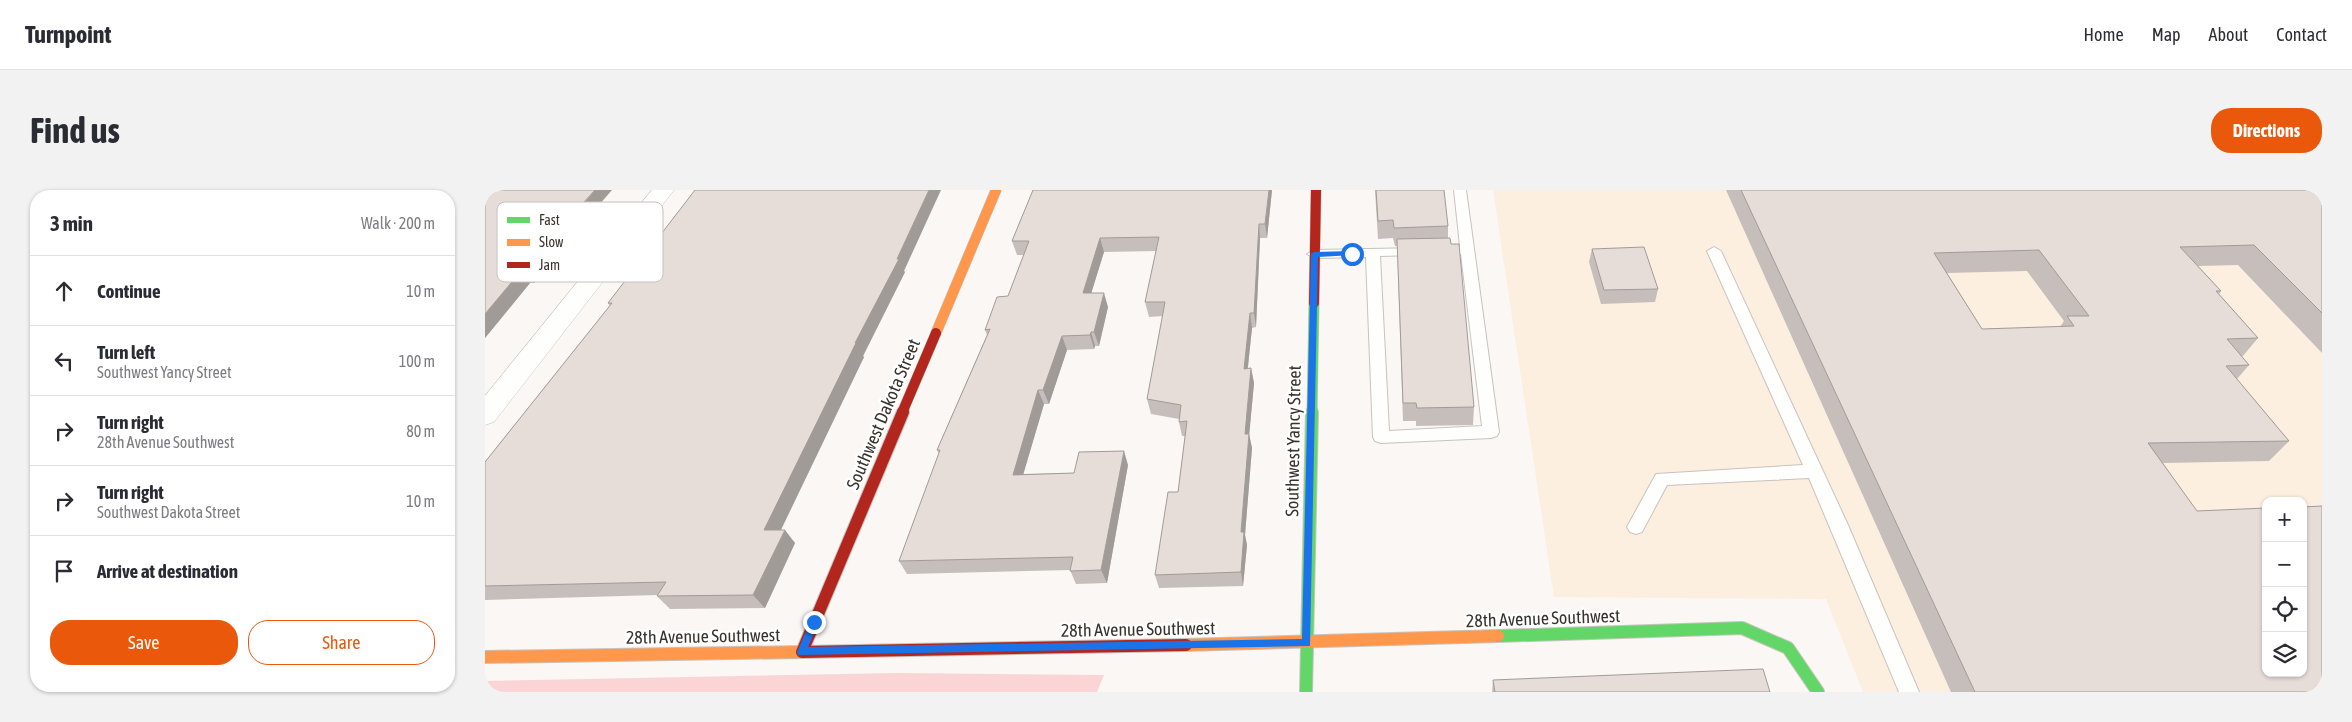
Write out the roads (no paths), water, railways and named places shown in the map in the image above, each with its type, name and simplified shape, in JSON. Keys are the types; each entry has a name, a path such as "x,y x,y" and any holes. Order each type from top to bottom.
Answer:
{"street":[{"path":"654,202 663,190"},
{"name":"Southwest Dakota Street","path":"802,652 996,190"},
{"name":"Southwest Yancy Street","path":"1305,692 1316,190"},
{"path":"485,415 590,282"},
{"name":"28th Avenue Southwest","path":"485,657 1307,643 1742,628 1788,648 1818,692"}],"lane":[{"path":"1373,252 1381,437 1491,432 1460,190"},
{"path":"1448,251 1467,250"},
{"path":"1314,254 1430,251"},
{"path":"1714,251 1814,471 1909,692"},
{"path":"1636,527 1662,479 1814,471"}]}
